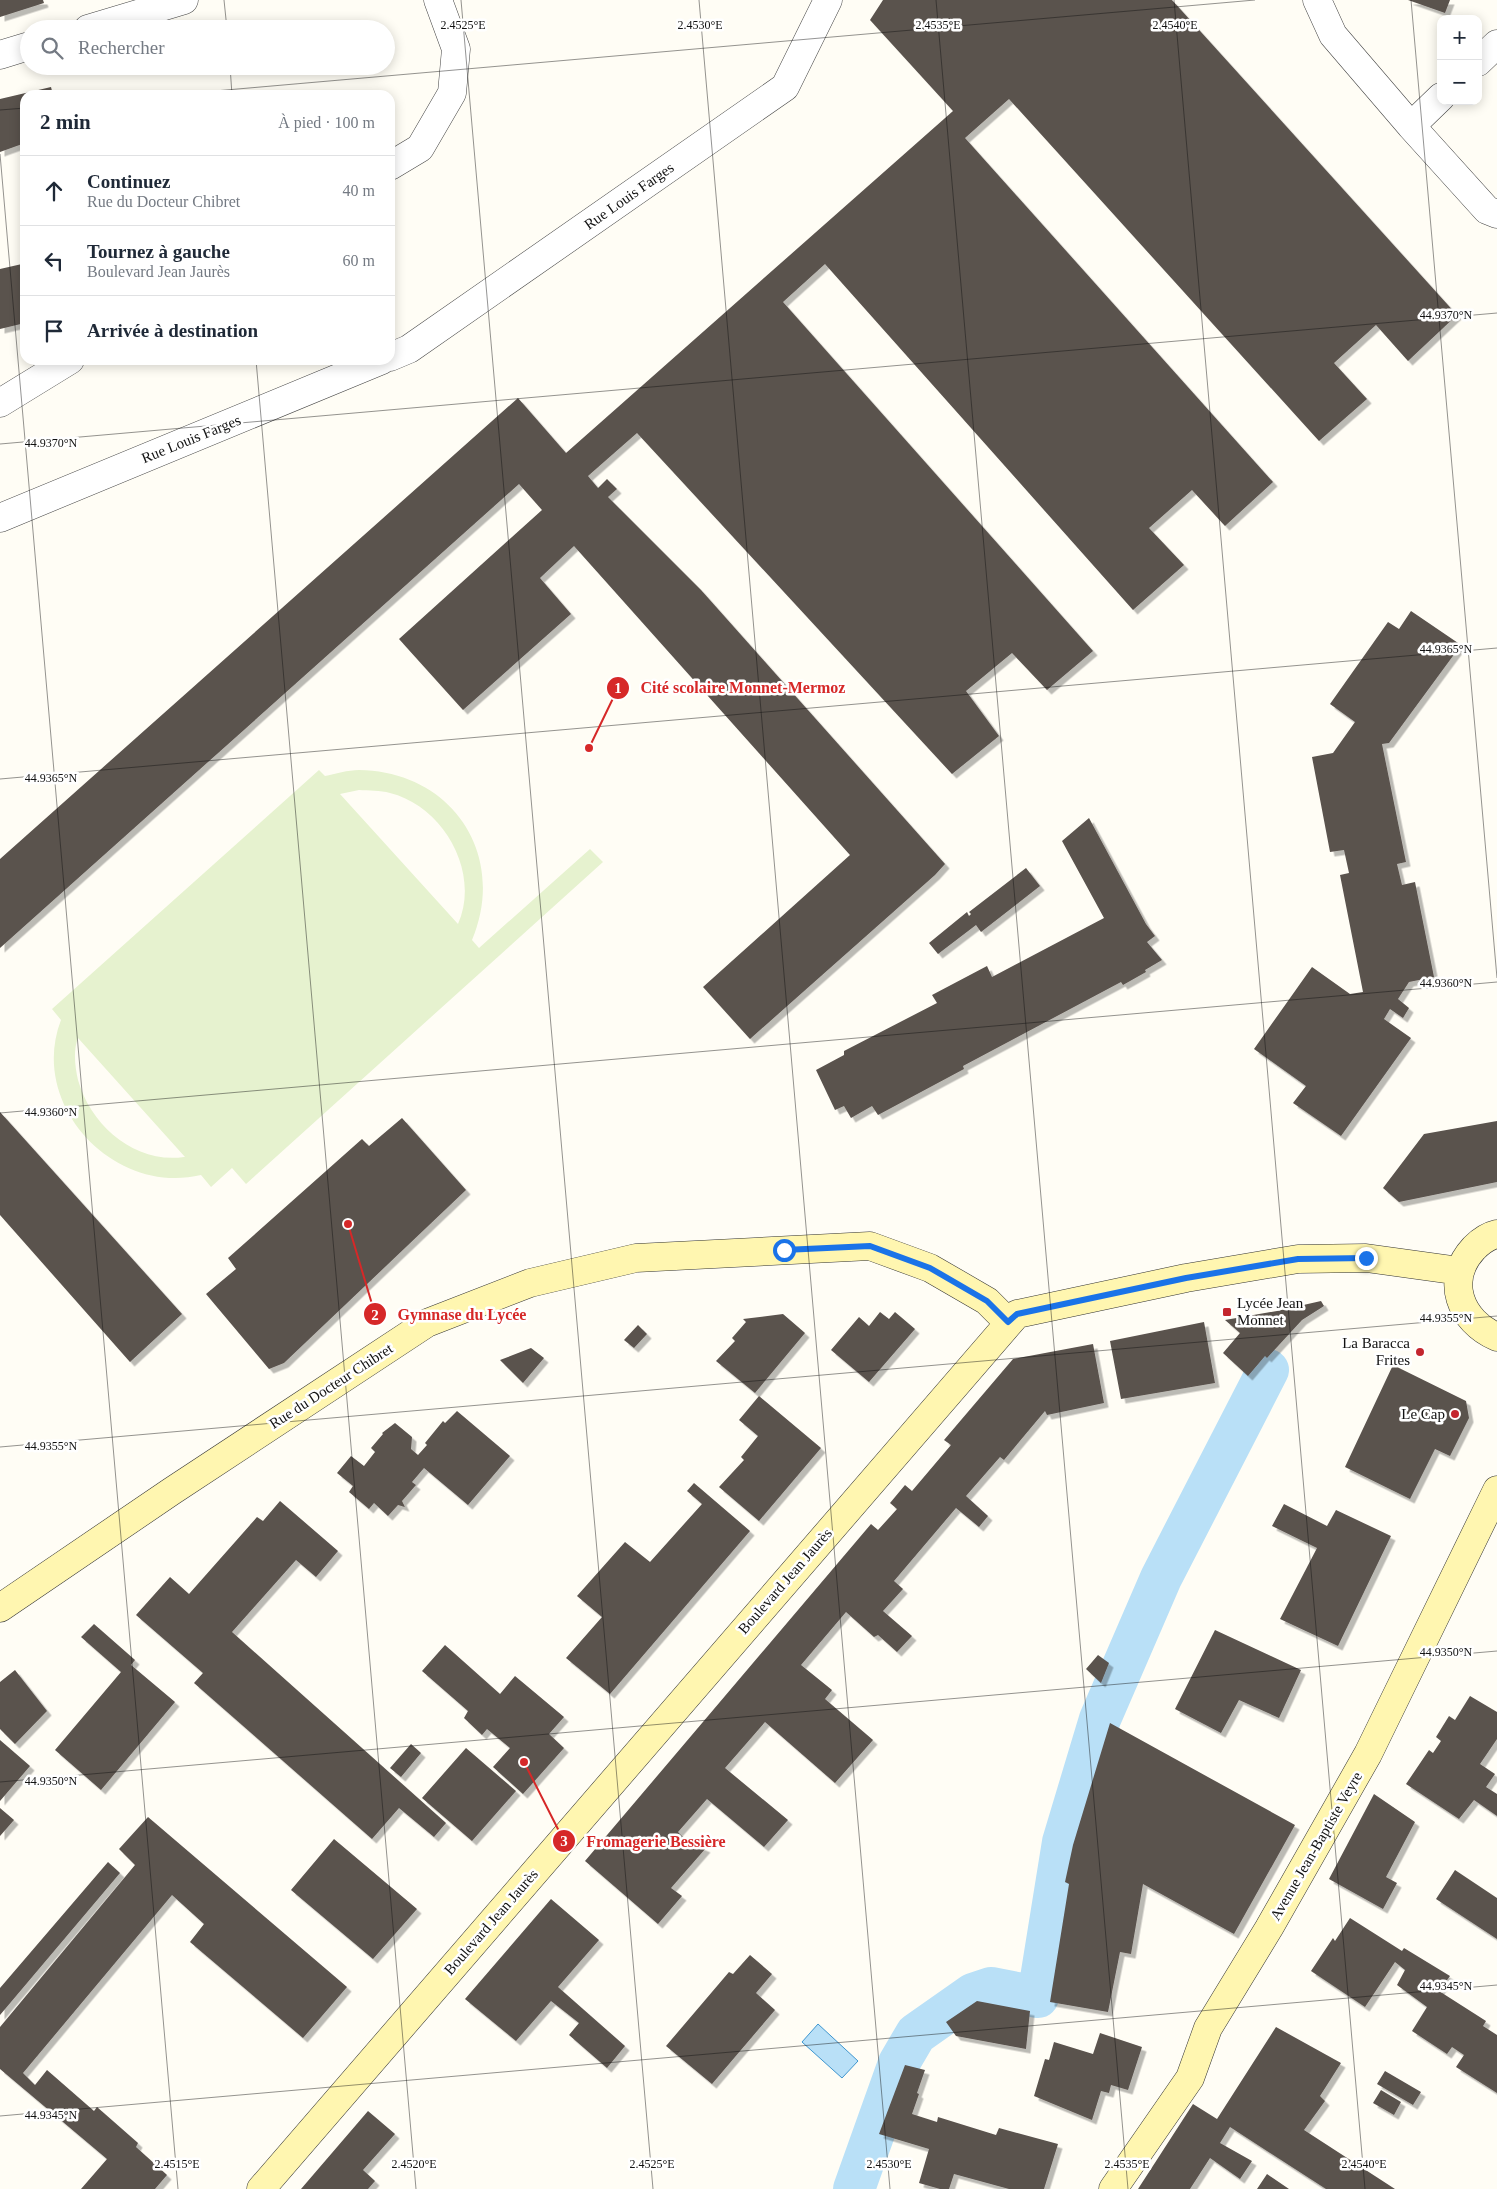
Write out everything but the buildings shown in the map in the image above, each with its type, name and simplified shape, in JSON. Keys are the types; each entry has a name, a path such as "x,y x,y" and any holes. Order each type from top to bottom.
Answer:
{"main road":[{"path":"1497,1234 1478,1244 1467,1256 1460,1271 1458,1288 1462,1305 1470,1319 1483,1331 1497,1337"},
{"name":"Rue du Docteur Chibret","path":"0,1608 172,1491 427,1323 530,1283 636,1258 870,1246 930,1268 987,1301 1008,1322"},
{"name":"Boulevard Jean Jaurès","path":"261,2189 1008,1322 1017,1314 1186,1278 1298,1259 1366,1258 1460,1271"},
{"name":"Avenue Jean-Baptiste Veyre","path":"1114,2189 1190,2078 1208,2028 1368,1754 1492,1498"}],"street":[{"path":"118,20 184,0"},
{"path":"395,163 420,148 452,93 456,48 438,0"},
{"name":"Rue Louis Farges","path":"395,355 409,349 786,87 828,0"},
{"path":"1317,0 1333,35 1411,126 1487,210 1497,214"},
{"path":"1480,60 1497,44"},
{"path":"0,55 20,49"},
{"path":"1411,126 1437,101"},
{"path":"0,402 62,365"},
{"name":"Rue Louis Farges","path":"0,518 370,365"}],"green space":[{"path":"319,770 325,776 359,770 392,774 421,785 445,802 464,823 476,849 482,877 481,908 472,940 479,948 590,849 603,862 246,1184 232,1168 211,1187 201,1175 169,1178 138,1172 110,1158 86,1137 68,1112 57,1083 54,1052 61,1020 52,1009","holes":["359,790 386,792 409,800 441,826 461,863 465,883 464,904 458,924 340,794","78,1038 185,1157 166,1158 132,1148 104,1126 84,1097 78,1080 75,1059 75,1048"]}],"water":[{"path":"818,2024 858,2061 842,2078 802,2042"}],"waterway":[{"path":"854,2189 899,2063 916,2034 973,1994 991,1988 1038,1997 1063,1842 1100,1719 1161,1578 1268,1370"}],"place":[{"name":"Cité scolaire Monnet-Mermoz","path":"589,748"},
{"name":"Gymnase du Lycée","path":"348,1224"},
{"name":"Lycée Jean Monnet","path":"1227,1312"},
{"name":"La Baracca Frites","path":"1420,1352"},
{"name":"Le Cap","path":"1455,1414"},
{"name":"Fromagerie Bessière","path":"524,1762"}],"route":[{"path":"784,1250 870,1246 930,1268 987,1301 1008,1322 1017,1314 1186,1278 1298,1259 1366,1258"}]}
